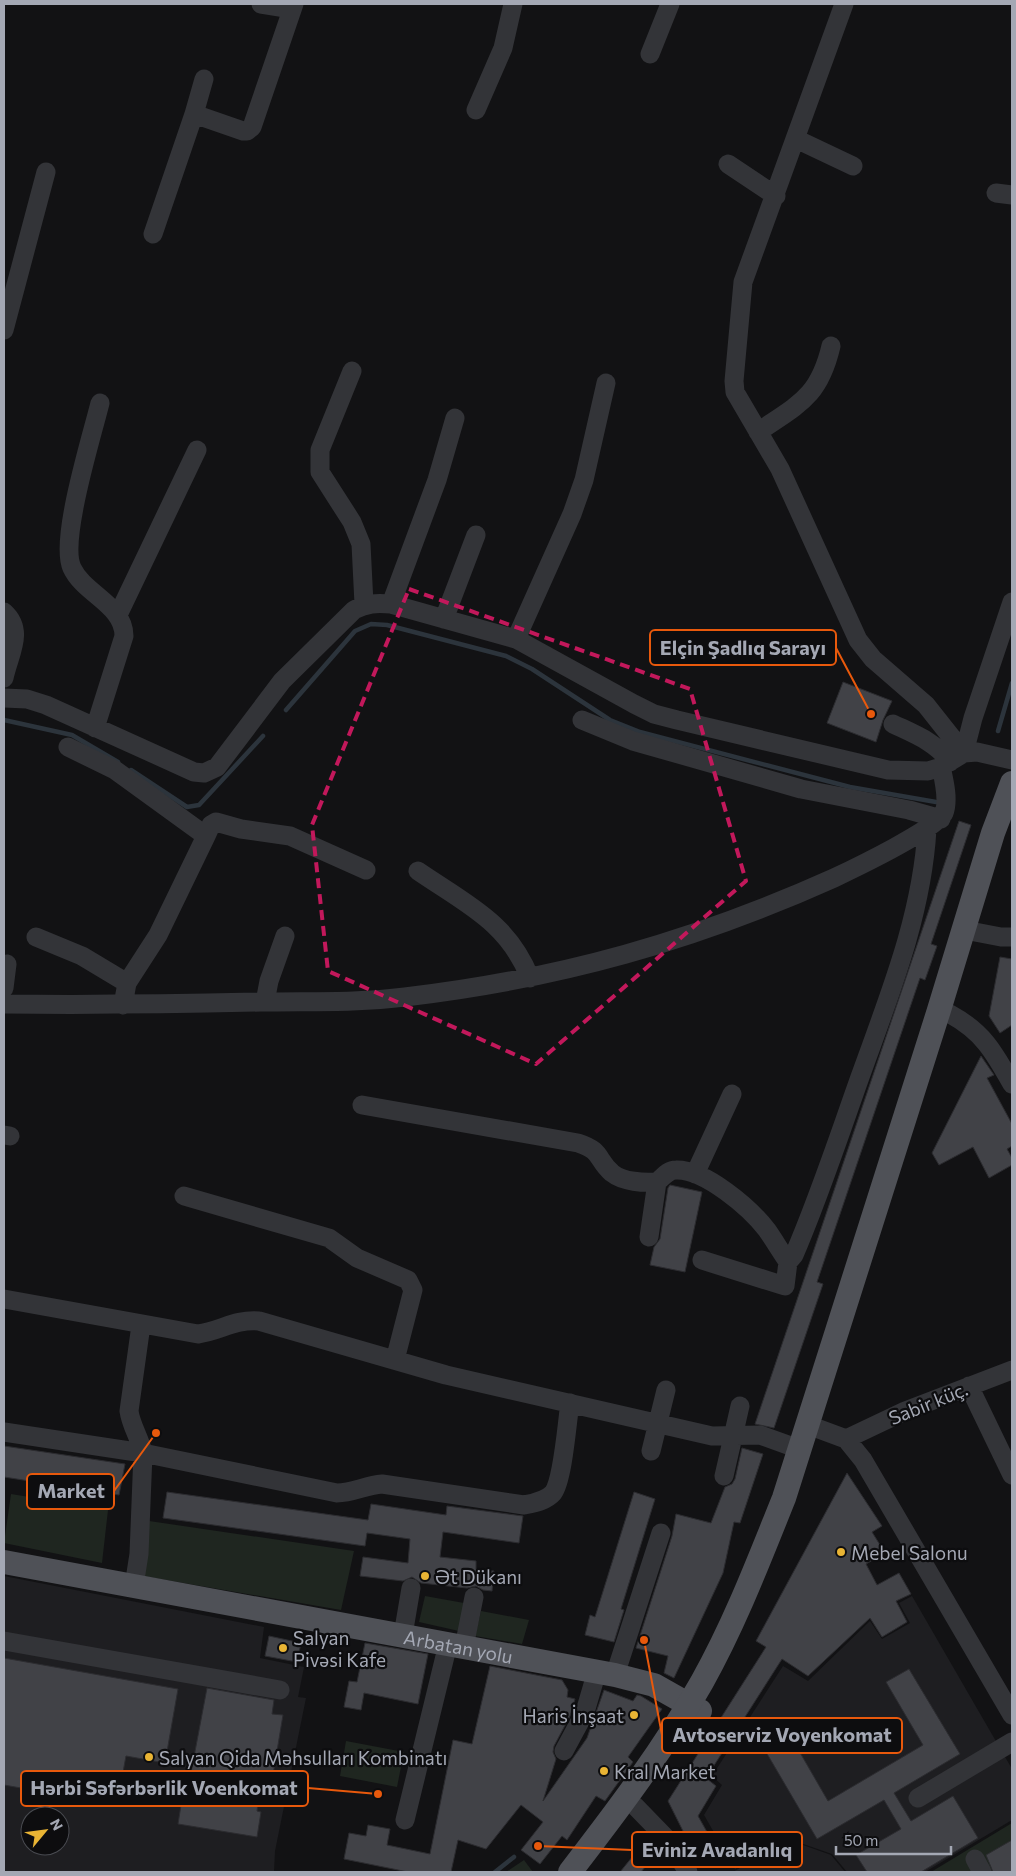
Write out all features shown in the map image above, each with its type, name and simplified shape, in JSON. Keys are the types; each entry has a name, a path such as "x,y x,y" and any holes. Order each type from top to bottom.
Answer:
{"main road":[{"path":"586,1872 668,1763 695,1708 756,1570 784,1498 993,833 1012,783"},
{"path":"570,1872 658,1753 695,1708 729,1658 768,1574 795,1502 950,1014 1004,836 1012,800"},
{"name":"Arbatan yolu","path":"4,1562 606,1673 654,1685 695,1708"}],"street":[{"path":"194,114 243,131 252,128 293,6 260,4"},
{"path":"476,110 503,48 512,4"},
{"path":"650,54 670,4"},
{"path":"844,4 776,196 743,282 734,380 735,392 780,469 858,640 873,659 926,705 952,761"},
{"path":"153,234 204,79"},
{"path":"796,139 853,166"},
{"path":"728,164 776,196"},
{"path":"4,330 46,172"},
{"path":"758,432 808,398 825,369 831,346"},
{"path":"352,371 320,450 319,461 320,472 352,522 361,544 364,604"},
{"path":"516,639 572,514 584,480 606,382"},
{"path":"96,728 124,636 124,626 118,615 77,577 67,555 68,539 81,474 100,404"},
{"path":"391,604 437,480 455,418"},
{"path":"118,615 197,450"},
{"path":"444,619 476,535"},
{"path":"4,1004 123,1005 404,997 530,978 578,968 700,932 770,907 845,873 934,824 945,811 952,761 973,718 1012,602"},
{"path":"4,698 27,699 194,772 204,774 217,766 295,667 354,610 364,604 391,604 516,639 654,714 888,770 916,772 977,752 1012,760"},
{"path":"4,612 12,620 16,635 4,678"},
{"path":"582,720 633,742 801,788 900,808 934,824"},
{"path":"893,724 932,743 952,761"},
{"path":"68,747 115,770 206,836"},
{"path":"123,1005 127,983 158,935 211,824 216,822 242,829 290,836 366,870"},
{"path":"702,1260 785,1286 788,1262 798,1246 822,1184 911,930 934,824"},
{"path":"418,871 496,925 510,939 523,960 530,978"},
{"path":"975,932 1012,937"},
{"path":"265,1002 269,981 285,936"},
{"path":"36,937 82,956 127,983"},
{"path":"4,988 7,964"},
{"path":"950,1014 970,1025 984,1038 1012,1084"},
{"path":"695,1174 732,1094"},
{"path":"362,1105 578,1143 598,1152 611,1172 620,1178 658,1182"},
{"path":"649,1237 658,1182 667,1172 675,1169 695,1174 733,1197 766,1229 788,1262"},
{"path":"184,1196 329,1238 338,1242 357,1258 408,1280 413,1290 395,1360"},
{"path":"4,1299 198,1334 234,1322 259,1321 437,1373 712,1436 760,1435 799,1449"},
{"path":"134,1586 139,1554 143,1453 141,1444 131,1424 129,1410 141,1325"},
{"name":"Sabir küç.","path":"846,1439 905,1411 1012,1370"},
{"path":"969,1386 1012,1475"},
{"path":"651,1451 666,1390"},
{"path":"4,1432 143,1453 337,1493 349,1493 369,1484 382,1484 524,1505 539,1502 553,1493 559,1480 570,1403"},
{"path":"724,1476 740,1406"},
{"path":"818,1429 846,1439 854,1447 880,1486 1012,1715"},
{"path":"564,1751 606,1673 660,1533"},
{"path":"403,1635 411,1588"},
{"path":"405,1820 456,1645 474,1597"},
{"path":"4,1641 280,1690"},
{"path":"918,1798 1012,1742"},
{"path":"635,1806 668,1840 688,1872"}],"highlighted area":[{"path":"409,589 690,689 746,881 536,1064 328,971 312,825"}],"shaded area":[{"path":"11,1494 108,1510 102,1563 4,1543"},
{"path":"149,1521 354,1551 341,1610 143,1576"},
{"name":"Salyan Qida Məhsulları Kombinatı","path":"4,1576 264,1627 260,1658 304,1667 298,1697 306,1698 275,1851 274,1872 4,1872"},
{"path":"425,1596 464,1603 459,1631 419,1622"},
{"path":"912,1596 1012,1769 1012,1820 925,1872 847,1872 832,1854 789,1839 735,1869 704,1815 722,1785 712,1776 783,1666 808,1681 870,1621 882,1639 910,1623 899,1603"},
{"path":"481,1611 529,1620 522,1644 475,1636"},
{"path":"346,1741 404,1752 397,1787 340,1776"},
{"path":"1012,1823 1012,1872 931,1872"},
{"path":"789,1840 831,1855 845,1872 733,1872"},
{"path":"524,1860 533,1872 506,1872"}],"building":[{"path":"843,682 892,701 876,742 827,723"},
{"path":"959,821 971,825 931,944 937,946 925,980 920,978 817,1282 823,1284 774,1428 755,1424"},
{"path":"1000,957 1012,959 1012,1025 1000,1033 989,1016"},
{"path":"981,1056 994,1075 987,1078 1012,1124 1012,1146 1007,1149 1012,1158 1012,1165 989,1178 973,1147 939,1165 932,1153"},
{"path":"670,1185 702,1192 685,1272 650,1265 654,1247 660,1239"},
{"path":"4,1446 125,1464 119,1495 4,1477"},
{"path":"742,1448 763,1454 740,1523 734,1522 723,1573 674,1678 664,1673 668,1656 636,1648 672,1536 676,1514 711,1523 725,1487 732,1484 735,1479"},
{"path":"847,1473 882,1526 872,1532 885,1553 866,1564 877,1585 899,1573 911,1594 896,1601 907,1622 882,1637 870,1618 808,1676 782,1659 706,1778 716,1786 698,1816 707,1832 690,1845 668,1801 766,1647 756,1641"},
{"path":"167,1492 368,1520 371,1504 446,1515 447,1506 523,1516 519,1543 443,1532 440,1557 476,1561 476,1569 494,1571 492,1591 483,1590 476,1586 467,1588 421,1583 412,1577 403,1581 360,1576 363,1557 408,1563 410,1539 367,1533 365,1546 163,1518"},
{"path":"634,1492 655,1499 621,1609 624,1610 614,1642 585,1635 590,1615 595,1617"},
{"path":"269,1636 301,1643 297,1662 265,1656"},
{"path":"365,1643 428,1654 418,1704 364,1693 361,1710 344,1707 349,1681 357,1682"},
{"path":"4,1658 178,1689 165,1763 126,1756 117,1805 4,1785"},
{"path":"490,1666 562,1680 568,1690 567,1697 575,1699 570,1716 554,1746 553,1752 556,1759 543,1801 587,1738 604,1690 633,1701 637,1695 641,1696 662,1709 628,1757 633,1762 605,1801 596,1796 567,1840 562,1836 540,1864 521,1850 543,1822 521,1805 486,1849 458,1840 451,1872 408,1872 344,1859 349,1833 366,1836 368,1825 390,1829 387,1845 430,1854 453,1740 472,1744"},
{"path":"909,1669 960,1754 894,1793 911,1821 953,1796 978,1838 921,1872 867,1872 856,1855 901,1829 884,1800 817,1839 766,1752 791,1737 828,1801 923,1745 886,1682"},
{"path":"207,1688 274,1700 272,1714 283,1715 272,1781 261,1779 257,1811 261,1812 257,1837 178,1824 182,1799 186,1799"},
{"path":"1012,1840 1012,1872 993,1872 986,1855"},
{"path":"642,1845 654,1856 641,1872 620,1872"}],"waterway":[{"path":"286,710 355,631 371,624 387,625 506,656 532,669 610,720 640,732 850,787 936,802"},
{"path":"998,731 1012,683"},
{"path":"4,720 72,735 118,762"},
{"path":"131,770 187,807 199,805 263,736"},
{"path":"495,1872 514,1857"}],"place":[{"name":"Elçin Şadlıq Sarayı","path":"871,714"},
{"name":"Market","path":"156,1433"},
{"name":"Mebel Salonu","path":"841,1552"},
{"name":"Ət Dükanı","path":"425,1576"},
{"name":"Avtoserviz Voyenkomat","path":"644,1640"},
{"name":"Salyan Pivəsi Kafe","path":"283,1648"},
{"name":"Haris İnşaat","path":"634,1715"},
{"name":"Salyan Qida Məhsulları Kombinatı","path":"149,1757"},
{"name":"Kral Market","path":"604,1771"},
{"name":"Hərbi Səfərbərlik Voenkomat","path":"378,1794"},
{"name":"Eviniz Avadanlıq","path":"538,1846"}]}
